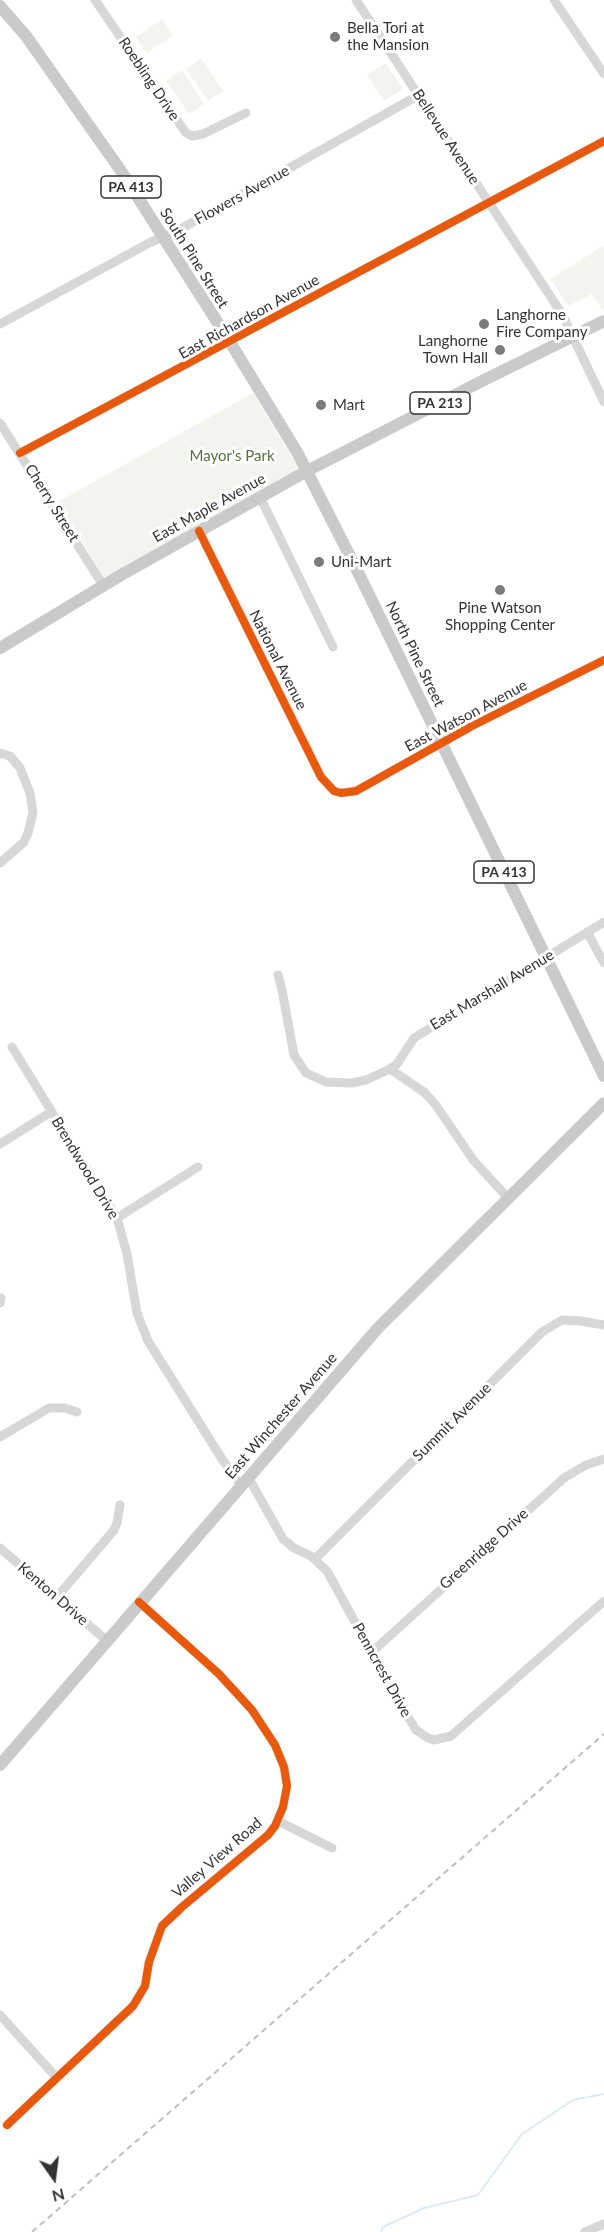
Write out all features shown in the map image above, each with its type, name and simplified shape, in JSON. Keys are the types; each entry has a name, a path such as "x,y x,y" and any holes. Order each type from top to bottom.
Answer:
{"main road":[{"name":"South Pine Street","path":"4,0 26,36 121,171 164,237 307,471"},
{"name":"South Pine Street","path":"0,6 26,36"},
{"name":"PA 213","path":"573,336 604,321"},
{"name":"East Maple Avenue","path":"0,648 103,585 307,471 573,336"},
{"name":"North Pine Street","path":"307,471 604,1076"},
{"name":"East Winchester Avenue","path":"0,1765 378,1328 604,1103"}],"street":[{"name":"Roebling Drive","path":"95,0 186,133 192,136 203,134 246,112"},
{"name":"Bellevue Avenue","path":"356,0 562,314 604,402"},
{"path":"554,0 604,74"},
{"name":"Flowers Avenue","path":"0,324 179,230 419,95"},
{"name":"East Richardson Avenue","path":"21,453 604,141"},
{"name":"Cherry Street","path":"0,423 103,585"},
{"path":"260,497 333,647"},
{"name":"National Avenue","path":"199,531 321,777 328,786 341,793"},
{"name":"East Watson Avenue","path":"341,793 357,791 441,743 604,660"},
{"path":"0,753 10,756 20,768 30,793 33,812 24,842 0,863"},
{"name":"East Marshall Avenue","path":"390,1069 414,1038 604,922"},
{"path":"587,932 604,963"},
{"path":"278,975 290,1043 294,1055 306,1073 326,1082 352,1083 372,1078 390,1069 424,1092 435,1104 474,1161 508,1198"},
{"name":"Brendwood Drive","path":"12,1047 117,1218 127,1254 137,1313 148,1341 216,1450 245,1481"},
{"path":"0,1143 51,1112"},
{"path":"117,1218 198,1167"},
{"name":"Summit Avenue","path":"315,1559 542,1332 562,1320 604,1325"},
{"path":"0,1437 49,1408 65,1408 77,1412"},
{"name":"Greenridge Drive","path":"372,1652 564,1478 586,1465 604,1459"},
{"name":"Penncrest Drive","path":"245,1481 284,1539 294,1548 315,1559 327,1571 416,1730 421,1735 434,1740 451,1736 604,1601"},
{"path":"57,1597 114,1530 120,1505"},
{"name":"Kenton Drive","path":"0,1548 106,1640"},
{"name":"Valley View Road","path":"7,2125 130,2010 141,1996 145,1986 149,1962 162,1926 268,1834 278,1821 283,1807 287,1786 284,1767 275,1745 241,1697 139,1602"},
{"path":"278,1821 332,1848"},
{"path":"0,2014 57,2078"},
{"path":"585,2232 604,2224"}],"green space":[{"path":"162,19 173,35 147,53 136,37"},
{"path":"201,58 223,91 208,101 186,69"},
{"path":"386,63 403,89 384,101 367,75"},
{"path":"182,70 204,104 189,114 166,81"},
{"path":"604,245 604,312 592,294 568,306 551,279"},
{"name":"Mayor's Park","path":"253,393 297,466 295,473 104,577 58,502"}],"waterway":[{"path":"381,2232 383,2227 424,2208 478,2195 522,2134 573,2100 604,2094"}],"railway":[{"path":"32,2232 604,1734"}],"cycle path":[{"path":"20,453 604,141"},
{"path":"199,531 321,777 334,791 341,793 356,791 472,726 604,660"},
{"path":"7,2125 133,2006 145,1986 149,1962 162,1926 268,1835 275,1826 283,1807 287,1786 284,1767 275,1745 252,1710 219,1674 139,1602"}],"place":[{"name":"Bella Tori at the Mansion","path":"335,37"},
{"name":"Langhorne Fire Company","path":"484,324"},
{"name":"Langhorne Town Hall","path":"500,350"},
{"name":"Mart","path":"321,405"},
{"name":"Uni-Mart","path":"319,562"},
{"name":"Pine Watson Shopping Center","path":"500,590"}]}
